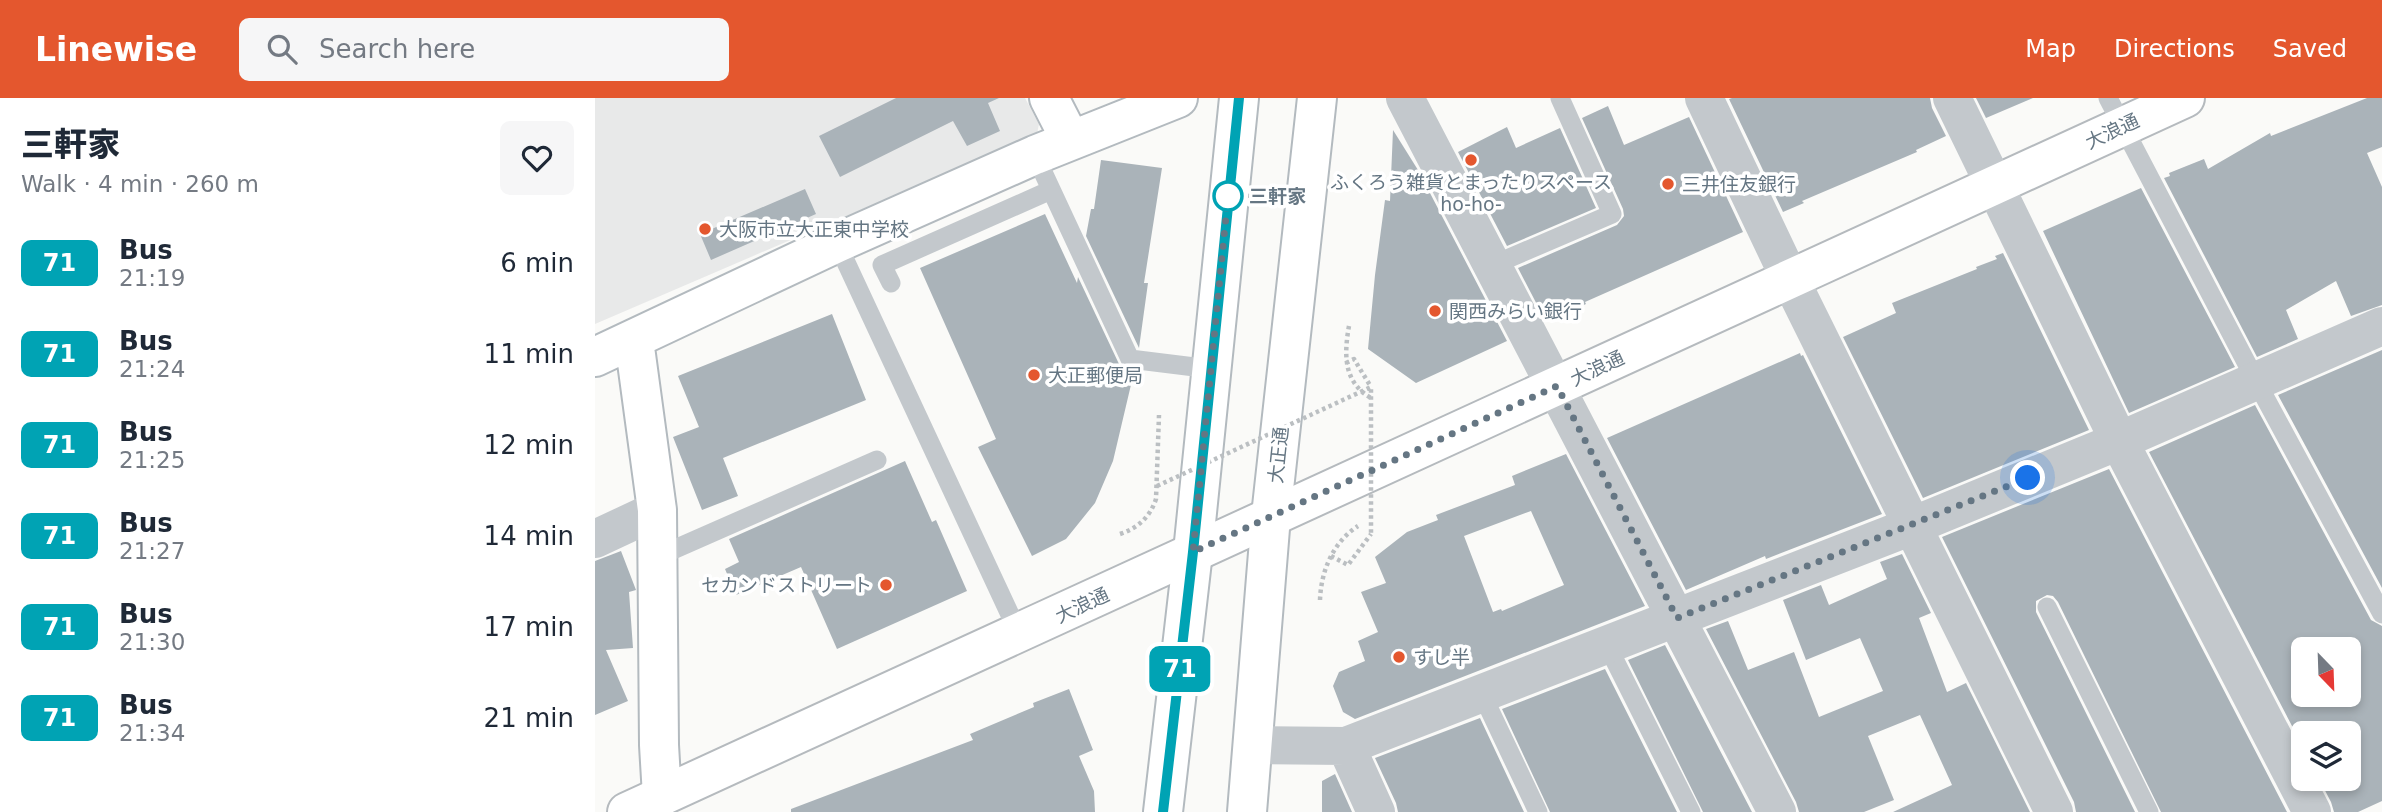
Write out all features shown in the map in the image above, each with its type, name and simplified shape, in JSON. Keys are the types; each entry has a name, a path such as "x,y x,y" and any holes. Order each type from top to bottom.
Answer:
{"main road":[{"path":"1049,98 1070,139"},
{"path":"595,357 837,243 1070,139 1178,98"},
{"path":"1161,811 1193,552 1239,98"},
{"name":"大正通","path":"1247,812 1271,516 1317,98"},
{"name":"大浪通","path":"627,812 663,804 1193,552 1996,184 2116,112 2185,98"},
{"path":"634,340 657,510 659,745 663,804"}],"street":[{"path":"1405,98 1777,812"},
{"path":"1704,98 1790,279 2054,812"},
{"path":"1952,98 2119,441 2312,812"},
{"path":"1253,745 1346,746 1912,526 2119,441 2382,326"},
{"path":"595,539 657,510"},
{"path":"1346,746 1376,812"}],"lane":[{"path":"1493,265 1612,214 1560,98"},
{"path":"2116,112 2256,381 2382,614"},
{"path":"1035,155 1130,359 1211,369"},
{"path":"891,283 882,265 1051,190"},
{"path":"837,243 1019,634"},
{"path":"659,556 877,460"},
{"path":"2047,607 2149,812"},
{"path":"1608,645 1691,812"},
{"path":"1482,694 1538,812"}],"path":[{"path":"1349,326 1346,363 1357,387 1371,398"},
{"path":"1331,556 1348,565 1371,534 1371,387 1354,359 1346,363"},
{"path":"1157,485 1371,387"},
{"path":"1120,534 1135,527 1148,515 1156,499 1159,415"},
{"path":"1320,600 1322,581 1331,556 1341,541 1358,526"}],"shaded area":[{"name":"大阪市立大正東中学校","path":"595,98 1025,98 1039,124 1037,134 595,324"}],"building":[{"path":"896,98 999,98 988,103 1000,131 967,146 953,121 840,177 819,136"},
{"path":"1930,98 1946,136 1916,150 1917,152 1802,201 1804,203 1783,212 1729,99"},
{"path":"1976,98 2033,98 1986,118"},
{"path":"2367,98 2382,98 2382,147 2367,153 2382,187 2382,305 2351,316 2336,281 2286,310 2298,339 2257,357 2164,178 2170,176 2169,173 2204,159 2208,169 2270,133 2271,136"},
{"name":"三井住友銀行","path":"1608,106 1624,145 1689,117 1743,232 1546,322 1518,268 1617,225 1624,216 1582,118"},
{"path":"1507,127 1516,148 1560,128 1596,208 1507,246 1458,152"},
{"name":"関西みらい銀行","path":"1393,130 1418,170 1507,341 1416,383 1368,349 1385,200 1390,201"},
{"path":"1101,160 1162,168 1144,283 1148,283 1139,348 1086,236 1091,209 1094,209"},
{"path":"2141,188 2235,367 2129,413 2043,231"},
{"path":"805,189 816,214 711,260 700,234"},
{"path":"1045,214 1119,364 1123,369 1134,372 1113,461 1095,503 1066,539 1032,556 978,447 996,439 920,268"},
{"path":"2003,253 2089,430 1923,498 1843,337 1896,313 1892,303 1977,269 1976,267 1997,259 1995,256"},
{"path":"832,314 866,400 723,458 738,496 702,510 673,437 699,427 678,376"},
{"path":"2382,350 2382,588 2278,395"},
{"path":"1800,353 1882,514 1766,559 1765,556 1686,590 1607,438"},
{"path":"2255,405 2371,620 2382,626 2382,801 2358,812 2334,812 2325,791 2361,791 2361,721 2291,721 2291,724 2149,452"},
{"path":"1566,454 1645,606 1355,719 1343,712 1333,686 1339,672 1365,661 1358,641 1378,632 1361,592 1386,583 1375,557 1407,532 1438,520 1436,515 1515,485 1512,476","holes":["1531,511 1564,585 1502,611 1493,612 1464,536"]},
{"path":"905,461 932,522 936,520 967,591 837,649 801,567 736,595 725,569 739,562 729,539"},
{"path":"2109,469 2287,812 2161,812 2058,602 2053,596 2047,595 2036,601 2036,612 2135,812 2076,812 2074,802 1942,537"},
{"path":"621,551 636,590 629,592 633,648 606,650 628,701 595,715 595,561"},
{"path":"1902,554 1931,613 1919,618 1947,692 1966,683 2030,812 1893,812 1952,785 1920,715 1868,736 1894,800 1864,812 1799,812 1706,629 1728,621 1748,670 1794,652 1819,717 1883,691 1860,638 1806,660 1783,600 1821,585 1829,605 1887,579 1880,562"},
{"path":"1665,645 1752,812 1703,812 1628,660"},
{"path":"1605,669 1677,812 1550,812 1502,709"},
{"path":"1069,689 1093,750 1079,756 1094,791 1095,812 791,812 791,809 973,740 970,734 1034,707 1033,703"},
{"path":"1480,718 1524,812 1398,812 1375,758"},
{"path":"1335,774 1352,812 1322,812 1322,781"}],"bus line":[{"name":"71","path":"1163,812 1193,552 1239,98"}],"place":[{"name":"ふくろう雑貨とまったりスペース ho-ho-","path":"1471,160"},
{"name":"三井住友銀行","path":"1668,184"},
{"name":"三軒家","path":"1228,196"},
{"name":"大阪市立大正東中学校","path":"705,229"},
{"name":"関西みらい銀行","path":"1435,311"},
{"name":"大正郵便局","path":"1034,375"},
{"name":"セカンドストリート","path":"886,585"},
{"name":"すし半","path":"1399,657"}],"route":[{"path":"1228,196 1193,552 1557,386 1677,618 2028,478"}]}
